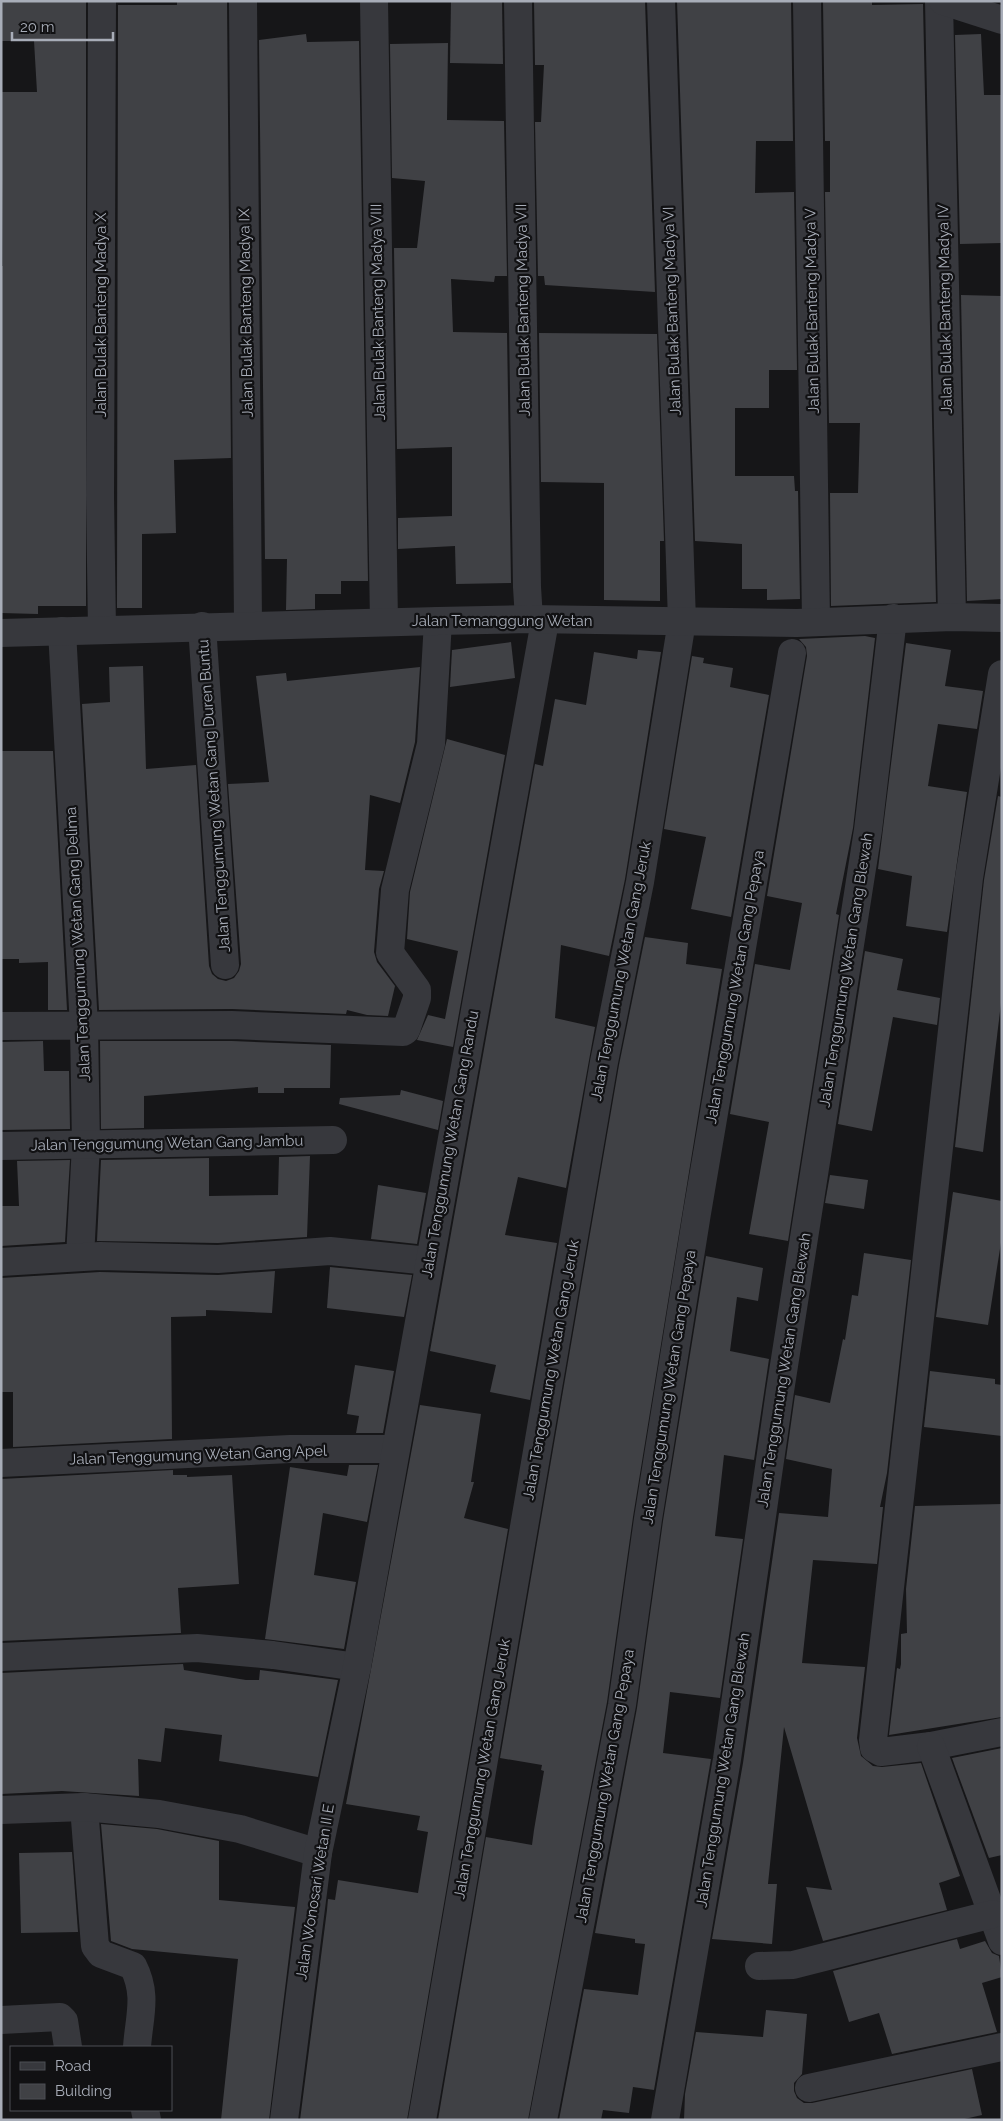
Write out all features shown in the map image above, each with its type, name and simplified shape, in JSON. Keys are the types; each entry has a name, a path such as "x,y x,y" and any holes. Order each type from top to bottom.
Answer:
{"street":[{"name":"Jalan Bulak Banteng Madya X","path":"102,1 100,496 102,630"},
{"name":"Jalan Bulak Banteng Madya IX","path":"243,1 248,624"},
{"name":"Jalan Bulak Banteng Madya VIII","path":"374,1 384,622"},
{"name":"Jalan Bulak Banteng Madya VII","path":"518,1 527,587 540,629"},
{"name":"Jalan Bulak Banteng Madya VI","path":"661,1 680,631"},
{"name":"Jalan Bulak Banteng Madya V","path":"799,634 807,1"},
{"name":"Jalan Bulak Banteng Madya IV","path":"939,1 952,617"},
{"path":"944,1 1002,20"},
{"name":"Jalan Temanggung Wetan","path":"1,633 248,624 384,622 437,636 540,629 799,634 889,641 952,617 1002,618"},
{"name":"Jalan Tenggumung Wetan Gang Duren Buntu","path":"202,626 226,965"},
{"name":"Jalan Tenggumung Wetan Gang Randu","path":"356,1667 540,629"},
{"name":"Jalan Tenggumung Wetan Gang Delima","path":"62,631 84,1026 86,1145 80,1257"},
{"name":"Jalan Tenggumung Wetan Gang Jeruk","path":"422,2120 604,1062 640,882 680,631"},
{"name":"Jalan Tenggumung Wetan Gang Pepaya","path":"543,2120 622,1705 648,1519 698,1203 799,634"},
{"path":"1,1026 232,1025 403,1032 406,1030 418,998 417,990 390,953 396,890 431,744 437,636"},
{"name":"Jalan Tenggumung Wetan Gang Blewah","path":"665,2120 727,1759 780,1391 868,830 889,641"},
{"path":"1002,674 969,878 873,1740 874,1748 881,1752 931,1746 1002,1732"},
{"name":"Jalan Tenggumung Wetan Gang Jambu","path":"1,1146 333,1140"},
{"path":"1,1262 80,1257 218,1259 330,1251 429,1261"},
{"name":"Jalan Tenggumung Wetan Gang Apel","path":"1,1463 290,1449 395,1449"},
{"path":"1,1657 197,1648 273,1655 356,1667"},
{"name":"Jalan Wonosari Wetan II E","path":"284,2120 318,1853 356,1667"},
{"path":"931,1746 1002,1941"},
{"path":"84,1807 95,1946 100,1954 133,1966 140,1980 143,2004 138,2046"},
{"path":"1,1810 84,1807 208,1822 318,1853"},
{"path":"759,1966 793,1965 993,1914"},
{"path":"1,2020 60,2017 64,2021 68,2046"},
{"path":"810,2088 1002,2047"}],"building":[{"path":"1,1 86,1 86,606 38,606 38,614 1,613 1,266 3,266 1,92 37,92 34,41 1,41"},
{"path":"177,1 227,1 231,458 174,460 176,533 142,534 142,608 117,608 118,5 177,5"},
{"path":"451,1 502,1 503,64 450,63"},
{"path":"534,1 645,1 655,292 545,285 544,276 538,276 535,122 541,122 544,65 535,65"},
{"path":"677,1 791,1 793,141 756,141 755,193 794,192 797,370 769,370 769,408 735,408 735,476 794,476 795,491 798,491 800,599 767,600 767,589 742,589 742,544 695,541"},
{"path":"823,1 872,1 872,5 923,4 936,602 831,606 830,493 858,493 860,423 829,423 825,192 830,192 830,141 825,141"},
{"path":"306,34 307,42 359,41 368,581 341,581 341,594 315,594 315,609 286,610 287,559 265,559 259,40"},
{"path":"981,34 984,95 1002,95 1002,243 960,244 955,35"},
{"path":"448,43 447,120 504,121 507,276 495,276 494,282 451,279 453,332 507,333 511,583 456,584 455,546 398,549 398,518 452,516 452,447 397,449 394,248 417,248 425,181 392,178 390,44"},
{"path":"961,295 1002,296 1002,599 967,601"},
{"path":"539,333 657,334 664,541 660,541 660,601 604,600 604,483 541,482"},
{"path":"865,636 875,638 853,828 836,914 839,915 788,1241 749,1234 769,1122 730,1114 755,964 790,970 802,903 767,896 807,656 806,647 799,639"},
{"path":"511,642 515,678 450,687 452,650"},
{"path":"906,643 951,650 945,686 983,691 977,729 938,724 928,786 967,792 947,932 906,926 912,876 878,869"},
{"path":"638,650 661,652 625,879 609,956 561,945 555,1018 595,1027 566,1188 518,1177 505,1235 557,1243 530,1400 490,1392 496,1365 430,1351 535,764 543,766 555,699 586,705 594,652 637,659"},
{"path":"692,656 704,658 703,663 733,668 730,687 769,695 731,917 691,909 706,837 664,829"},
{"path":"143,666 146,769 196,765 209,966 212,974 218,979 226,981 234,978 241,964 228,784 269,782 256,676 286,673 287,681 420,667 415,742 400,803 370,795 365,870 384,871 379,889 374,952 377,962 395,986 388,1016 367,1015 347,1010 346,1014 232,1009 99,1010 82,704 110,702 109,667"},
{"path":"447,739 505,755 453,1047 417,1040 428,1015 445,1019 458,951 407,939 410,892"},
{"path":"1,751 53,751 67,1010 48,1010 48,962 19,963 19,959 1,959"},
{"path":"998,796 1002,797 1002,995 983,1152 955,1147 984,880"},
{"path":"645,937 688,943 686,964 722,969 633,1517 607,1702 528,2120 438,2120 486,1837 532,1845 544,1771 541,1770 542,1765 500,1758 619,1065"},
{"path":"865,951 903,959 897,990 940,998 937,1025 893,1017 872,1131 838,1124"},
{"path":"43,1041 44,1071 69,1071 70,1129 1,1130 1,1042"},
{"path":"100,1041 232,1041 331,1045 330,1088 284,1088 284,1093 258,1093 258,1087 144,1096 144,1128 101,1129"},
{"path":"401,1090 443,1101 438,1130 339,1104 340,1098 400,1095"},
{"path":"310,1156 307,1237 218,1243 97,1241 101,1160 209,1158 209,1196 278,1195 279,1157"},
{"path":"70,1160 65,1242 1,1246 1,1206 19,1206 17,1161"},
{"path":"830,1175 868,1180 864,1209 825,1203"},
{"path":"378,1185 426,1193 417,1244 371,1239"},
{"path":"953,1192 1002,1201 1002,1236 988,1325 936,1317"},
{"path":"864,1253 911,1260 887,1473 880,1507 883,1507 877,1564 813,1560 802,1663 865,1667 857,1738 861,1756 873,1766 882,1767 921,1763 960,1876 939,1883 947,1910 823,1941 806,1887 832,1890 784,1727 768,1884 777,1884 772,1944 712,1939 743,1763 779,1513 828,1517 832,1469 786,1459 795,1395 830,1403 843,1339 845,1340 852,1295 858,1296"},
{"path":"706,1256 763,1268 758,1301 737,1297 730,1351 769,1359 754,1460 724,1455 715,1536 743,1539 720,1698 670,1692 663,1753 711,1759 654,2090 633,2087 629,2113 603,2110 601,2120 559,2120 584,1989 638,1995 645,1944 635,1943 635,1939 595,1933 637,1708 663,1521"},
{"path":"330,1267 412,1275 404,1317 327,1308"},
{"path":"275,1271 272,1313 206,1310 206,1316 171,1317 172,1439 13,1447 13,1392 1,1392 1,1278 100,1272 218,1275"},
{"path":"355,1365 394,1371 383,1433 356,1433 359,1416 347,1414"},
{"path":"930,1371 995,1379 995,1384 1002,1385 1002,1436 924,1427"},
{"path":"420,1405 481,1414 471,1482 474,1482 464,1518 508,1529 407,2120 300,2120 328,1899 335,1900 338,1880 418,1893 428,1832 417,1830 420,1816 346,1804"},
{"path":"349,1465 378,1465 367,1522 323,1513 314,1575 356,1582 344,1649 265,1639 290,1467 347,1476"},
{"path":"173,1470 173,1475 187,1475 187,1477 232,1475 239,1584 178,1588 181,1633 1,1641 1,1479"},
{"path":"1002,1504 1002,1717 889,1735 897,1668 900,1669 901,1664 901,1634 907,1633 906,1589 915,1506"},
{"path":"183,1664 184,1670 246,1680 259,1680 260,1670 338,1680 318,1777 219,1761 222,1735 165,1728 161,1762 138,1759 139,1796 62,1791 1,1794 1,1673"},
{"path":"1002,1748 1002,1855 989,1858 952,1758"},
{"path":"101,1824 157,1829 219,1841 219,1900 295,1907 269,2120 221,2120 238,1959 132,1949 111,1941"},
{"path":"72,1852 78,1932 21,1933 19,1853"},
{"path":"957,1939 960,1949 985,1941 992,1953 999,1956 1002,1977 982,1983 997,2032 892,2054 879,2013 849,2022 833,1971"},
{"path":"766,2010 807,2014 802,2074 794,2083 794,2091 797,2098 804,2103 812,2103 972,2069 982,2115 960,2120 684,2120 685,2094 696,2032 763,2037"}]}
